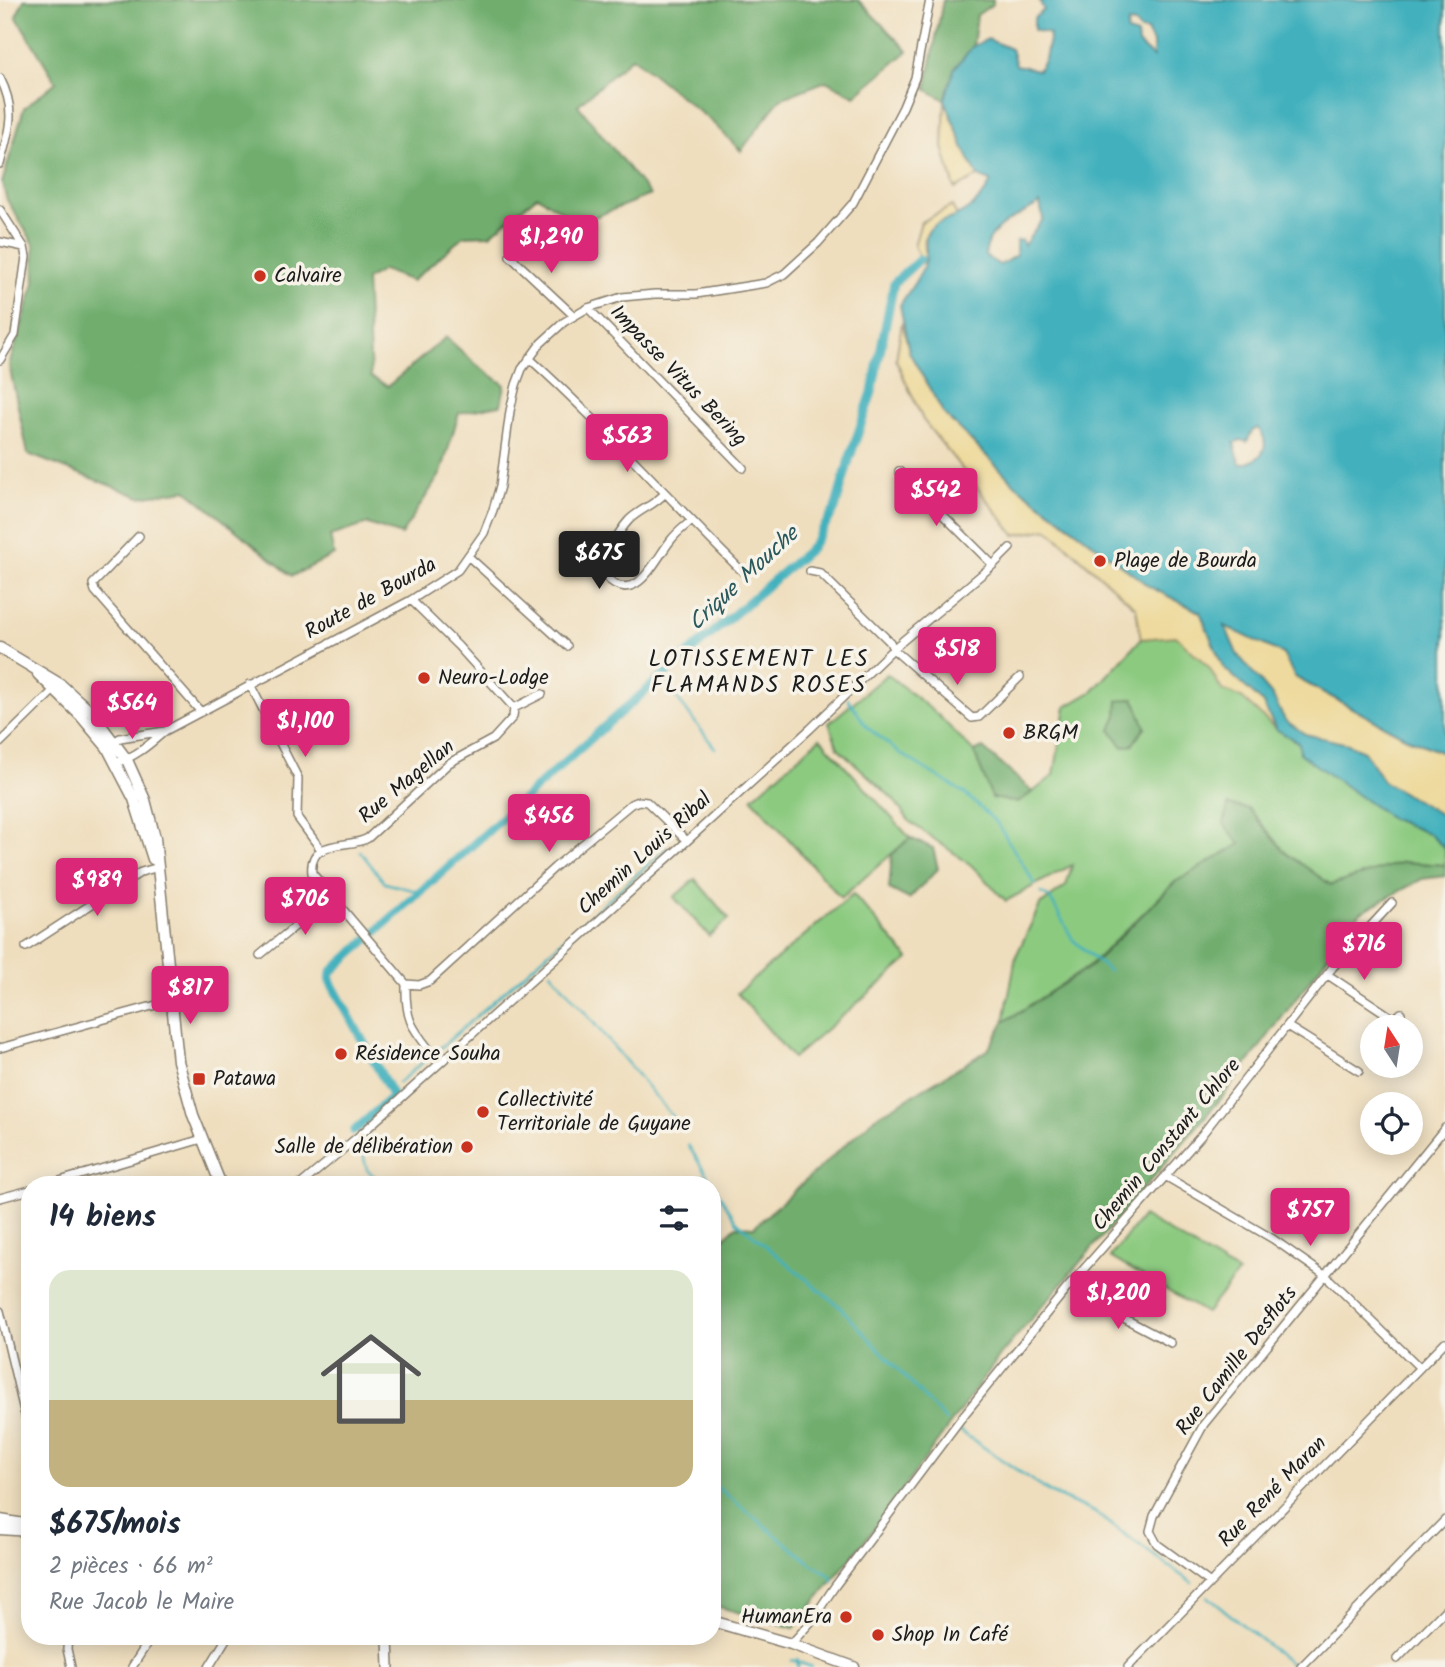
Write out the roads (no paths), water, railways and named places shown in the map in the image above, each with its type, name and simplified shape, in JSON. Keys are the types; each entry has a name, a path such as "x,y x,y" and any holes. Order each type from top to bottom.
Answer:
{"main road":[{"path":"0,648 28,664 91,712 111,745 127,760 145,800 159,867 178,1061 202,1139 218,1176"},
{"path":"111,745 116,763 134,799 152,856 159,867"},
{"path":"0,1520 21,1524"},
{"path":"0,1529 21,1530"},
{"path":"721,1624 791,1644 854,1667"}],"street":[{"name":"Route de Bourda","path":"116,763 127,760 147,747 165,731 411,600 458,570 484,533 497,498 516,385 529,358 541,342 573,315 622,297 696,294 765,283 783,274 818,243 853,203 903,107 915,78 930,0"},
{"path":"0,78 8,92 12,108 0,164"},
{"path":"0,210 24,247 26,257 15,335 0,360"},
{"path":"0,242 24,247"},
{"path":"510,256 573,315"},
{"name":"Impasse Vitus Bering","path":"588,308 743,468"},
{"path":"529,358 571,396 743,572"},
{"path":"899,471 993,565"},
{"path":"665,493 657,502 630,520 614,544 604,565 604,575 613,585 627,588 645,577 671,539 691,521"},
{"path":"139,536 93,584 95,591 201,712"},
{"name":"Chemin Louis Ribal","path":"311,1176 687,841 893,649 1010,548"},
{"path":"469,557 567,646"},
{"path":"810,571 820,573 890,642 893,649 972,718 979,717 1020,677"},
{"path":"411,600 467,655 514,708"},
{"path":"250,684 298,778 298,817 322,851 311,865 312,873 405,984 405,1008 409,1022 439,1062"},
{"path":"0,743 57,687"},
{"name":"Rue Magellan","path":"322,851 334,844 361,842 368,838 449,763 492,738 513,717 514,708 542,694"},
{"name":"Route de Bourda","path":"111,745 132,736 165,731"},
{"path":"405,984 419,985 430,981 555,867 631,804 647,802 687,841"},
{"path":"26,947 141,872 159,867"},
{"path":"260,955 332,896"},
{"name":"Chemin Constant Chlore","path":"791,1644 810,1623 963,1416 1068,1287 1200,1137 1328,975 1392,902"},
{"path":"1328,975 1394,1019 1401,1013"},
{"path":"0,1048 156,1005 172,1003"},
{"path":"1287,1026 1359,1071"},
{"name":"Rue Camille Desflots","path":"1209,1582 1157,1544 1150,1531 1152,1522 1204,1424 1445,1128"},
{"path":"77,1176 202,1139"},
{"path":"1165,1176 1273,1239 1326,1276 1419,1367"},
{"path":"0,1198 21,1192"},
{"path":"1079,1294 1171,1343"},
{"path":"0,1311 21,1398"},
{"name":"Rue René Maran","path":"1128,1667 1445,1342"},
{"path":"1301,1667 1445,1520"},
{"path":"1397,1658 1445,1609"},
{"path":"67,1645 71,1667"},
{"path":"132,1667 146,1645"},
{"path":"209,1667 222,1645"},
{"path":"388,1645 389,1667"}],"water":[{"path":"1039,0 1445,0 1445,754 1405,737 1295,677 1283,654 1225,626 1237,654 1272,695 1285,720 1305,734 1348,744 1364,751 1383,781 1445,817 1445,848 1428,833 1392,819 1300,754 1299,743 1276,729 1262,702 1223,667 1200,612 1150,587 1016,485 944,414 909,352 900,305 925,263 927,235 936,224 970,208 991,181 978,176 945,100 954,69 973,46 988,39 1011,49 1016,65 1038,70 1045,59 1050,34 1034,30 1034,18 1044,10","holes":["1128,23 1147,31 1153,43 1153,57 1138,44 1137,35 1127,32","1040,203 1043,219 1024,245 1021,240 1016,241 1016,255 1000,265 985,256 987,245 998,229","1258,428 1264,447 1259,457 1240,464 1234,443 1241,440 1247,442 1252,431"]}],"waterway":[{"name":"Crique Mouche","path":"354,1131 393,1096 330,981 331,972 614,718 811,548 835,509 872,392 894,283 920,259"},
{"path":"661,678 715,748"},
{"path":"848,699 867,727 898,752 964,793 997,823 1035,884"},
{"path":"438,1050 667,848"},
{"path":"360,851 385,883 421,892"},
{"path":"1041,893 1050,898 1073,940 1109,971"},
{"path":"551,972 682,1128"},
{"path":"398,1083 429,1057"},
{"name":"Crique Mouche","path":"360,1142 367,1170 374,1176"},
{"path":"688,1145 708,1176"},
{"path":"721,1197 736,1221 840,1307 946,1421"},
{"path":"960,1431 1049,1492 1094,1512 1192,1583"},
{"name":"Crique Mouche","path":"721,1490 808,1561 831,1576 833,1582"},
{"path":"1207,1596 1291,1664"},
{"path":"798,1659 798,1667"},
{"path":"792,1660 812,1667"}],"place":[{"name":"Calvaire","path":"260,276"},
{"name":"Plage de Bourda","path":"1100,561"},
{"name":"Neuro-Lodge","path":"424,678"},
{"name":"BRGM","path":"1009,733"},
{"name":"Résidence Souha","path":"341,1054"},
{"name":"Patawa","path":"199,1079"},
{"name":"Collectivité Territoriale de Guyane","path":"483,1112"},
{"name":"Salle de délibération","path":"467,1147"},
{"name":"HumanEra","path":"846,1617"},
{"name":"Shop In Café","path":"878,1635"}],"district":[{"name":"LOTISSEMENT LES FLAMANDS ROSES","path":"759,673"}]}
